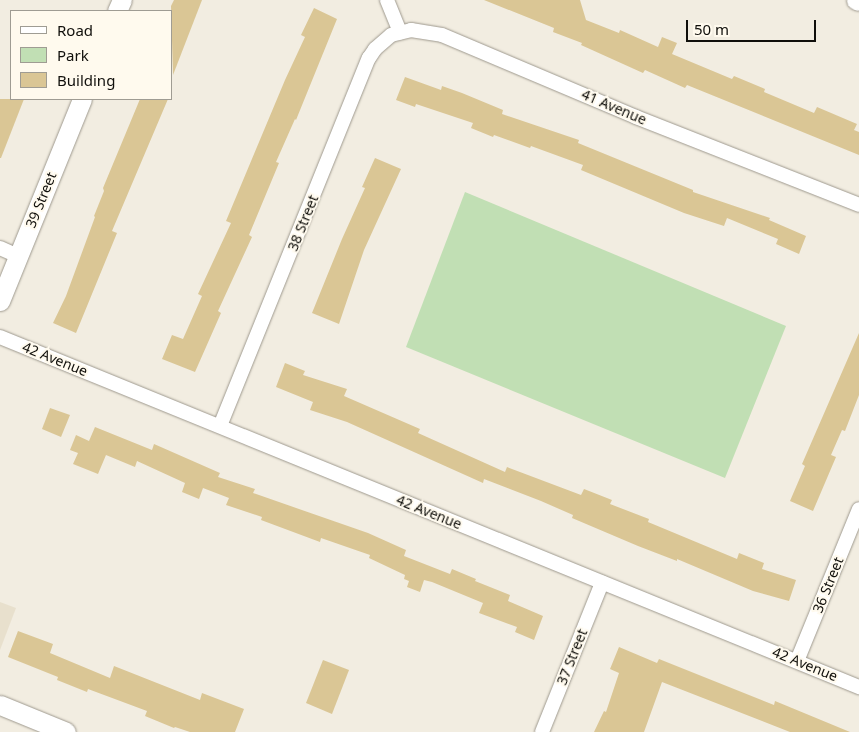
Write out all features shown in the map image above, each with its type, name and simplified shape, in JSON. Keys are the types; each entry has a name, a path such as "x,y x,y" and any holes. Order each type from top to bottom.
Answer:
{"street":[{"path":"387,0 400,32"},
{"name":"41 Avenue","path":"400,32 423,30 442,35 636,117 859,205"},
{"name":"38 Street","path":"220,426 369,58 384,39 400,32"},
{"name":"39 Street","path":"0,301 82,100"},
{"path":"0,248 18,256"},
{"name":"42 Avenue","path":"0,337 859,687"},
{"name":"36 Street","path":"798,661 859,509"},
{"name":"37 Street","path":"542,732 602,583"},
{"path":"0,705 66,732"}],"shaded area":[{"path":"0,602 16,608 0,650"}],"green space":[{"path":"465,192 786,326 725,478 406,347"}],"building":[{"path":"174,0 202,0 173,75 172,10 171,6"},
{"path":"484,0 580,0 586,20 619,33 620,30 658,47 662,37 677,43 672,54 732,79 734,76 765,89 764,92 814,113 817,107 857,124 854,130 859,132 859,155 687,85 685,88 645,70 643,73 581,45 582,43 553,32 554,28"},
{"path":"314,8 337,19 296,120 276,162 279,163 249,235 252,237 218,311 221,313 195,372 162,359 172,335 183,339 202,296 198,294 231,223 226,221 305,37 301,35"},
{"path":"405,77 441,90 442,86 462,93 503,110 502,114 579,140 578,143 693,190 693,192 770,218 769,220 806,236 799,254 776,244 778,239 727,218 724,226 684,213 581,170 583,165 531,146 530,148 494,135 493,137 471,128 473,123 416,104 415,107 396,100"},
{"path":"0,99 24,100 1,158"},
{"path":"140,100 168,100 112,231 117,233 76,333 53,323 66,296 104,191 103,188"},
{"path":"375,158 401,169 364,250 339,324 312,313 365,188 362,187"},
{"path":"859,333 859,395 845,431 842,430 831,455 836,457 813,511 790,501 805,466 802,464"},
{"path":"285,363 305,371 303,375 347,389 344,396 420,429 418,433 505,472 507,467 581,495 584,489 612,500 610,504 649,519 648,522 737,559 739,553 764,563 762,569 796,580 789,601 753,591 677,559 677,561 638,546 572,518 573,515 541,501 484,479 483,483 347,422 310,410 313,402 276,387"},
{"path":"50,408 70,415 61,437 42,429"},
{"path":"95,427 152,450 154,444 220,473 218,477 255,489 253,493 368,533 406,550 404,556 450,574 452,569 476,579 475,581 510,595 508,601 543,616 534,640 515,632 517,627 479,613 483,603 424,580 420,592 407,587 409,581 404,579 405,575 369,558 370,555 321,538 320,542 261,520 262,517 226,505 229,498 203,488 199,499 182,492 185,483 137,461 135,467 106,455 98,474 73,464 78,453 70,450 76,435 89,441"},
{"path":"18,631 53,644 50,653 110,678 114,666 200,700 202,693 244,709 235,732 190,732 174,728 145,716 147,711 88,689 87,692 57,680 58,677 8,657"},
{"path":"619,647 657,663 659,659 774,705 775,701 850,732 790,732 662,682 644,732 594,732 604,711 606,712 619,673 610,669"},
{"path":"323,660 349,670 332,714 306,703"}]}
